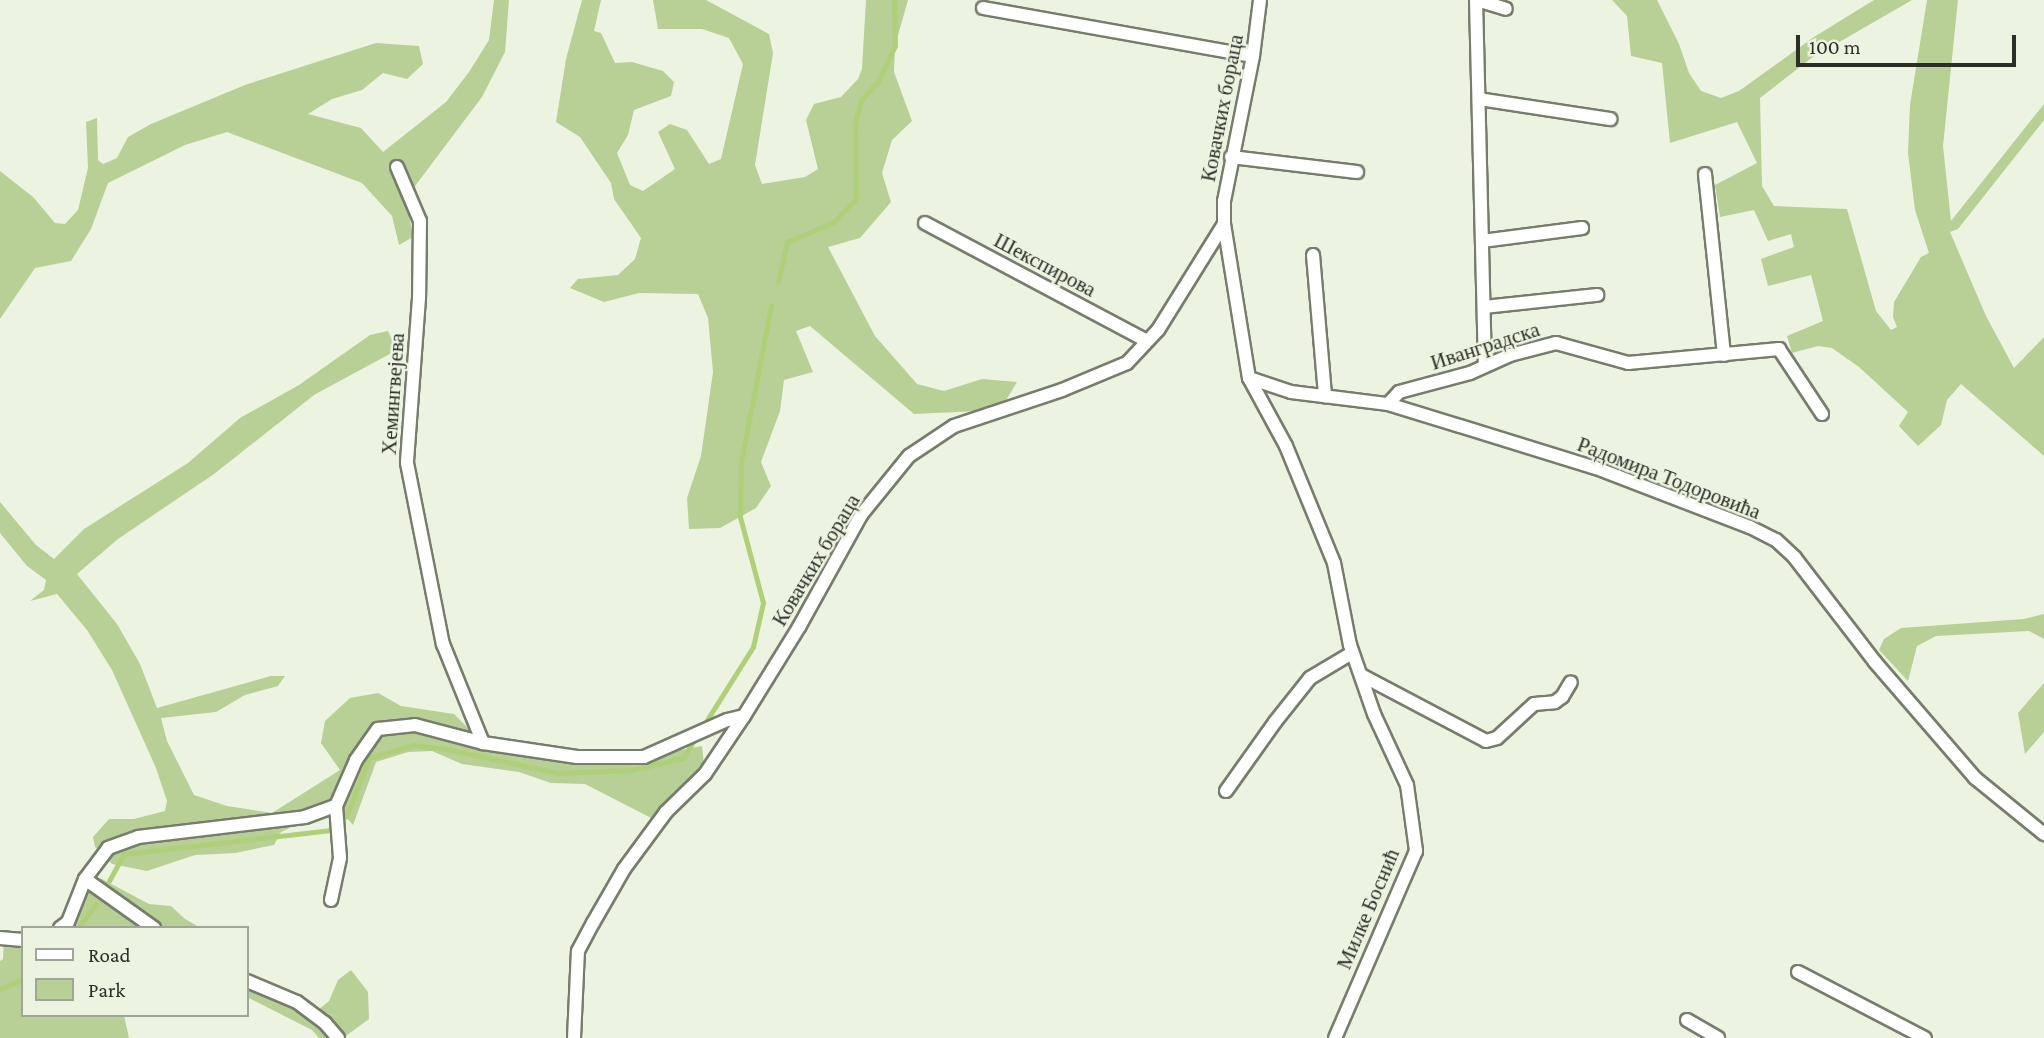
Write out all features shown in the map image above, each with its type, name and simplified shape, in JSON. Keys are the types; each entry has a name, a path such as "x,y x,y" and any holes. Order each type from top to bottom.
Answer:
{"street":[{"name":"Ковачких бораца","path":"1249,378 1224,224 1226,179 1253,57 1261,0"},
{"path":"1485,366 1477,0 1506,9"},
{"path":"983,8 1253,57"},
{"path":"1479,99 1610,119"},
{"name":"Ковачких бораца","path":"1231,157 1357,172"},
{"name":"Хемингвејева","path":"397,167 420,221 419,298 407,463 443,645 483,743"},
{"path":"1705,174 1724,355"},
{"name":"Шекспирова","path":"925,223 1147,341"},
{"name":"Ковачких бораца","path":"574,1038 578,951 624,869 666,812 705,774 744,716 799,627 861,515 909,456 954,426 1062,390 1127,363 1178,300 1224,224"},
{"path":"1482,241 1582,228"},
{"path":"1313,255 1325,396"},
{"path":"1484,307 1597,295"},
{"name":"Иванградска","path":"1388,404 1399,392 1485,366 1510,355 1556,343 1628,362 1779,349 1822,414"},
{"name":"Радомира Тодоровића","path":"1249,378 1291,392 1388,404 1596,468 1751,527 1776,540 1795,558 1875,662 1975,778 2044,834"},
{"name":"Милке Боснић","path":"1249,378 1286,446 1334,563 1352,653 1374,714 1407,785 1416,850 1335,1038"},
{"path":"1226,791 1310,678 1352,653"},
{"path":"1361,675 1486,741 1497,738 1534,704 1555,702 1572,682"},
{"path":"331,900 340,858 336,806 356,760 378,729 415,725 483,743 577,757 644,757 727,719 744,716"},
{"path":"63,926 68,922 85,879 108,848 138,836 305,817 336,806"},
{"path":"85,879 151,926"},
{"path":"0,938 21,940"},
{"path":"1798,972 1925,1038"},
{"path":"248,981 297,1002 338,1038"},
{"path":"1687,1020 1718,1038"}],"green space":[{"path":"494,0 509,0 505,52 482,97 406,198 413,237 399,245 392,216 362,183 227,132 185,145 108,183 91,229 71,261 35,268 0,319 0,171 33,197 55,223 65,224 78,210 88,168 86,122 97,118 98,160 103,164 117,158 128,137 151,124 245,85 376,43 419,46 423,64 407,79 383,73 362,90 332,99 308,114 361,128 383,152 446,102 469,72 489,40"},
{"path":"582,0 601,0 594,31 601,33 615,63 632,62 663,71 674,82 671,96 634,110 628,135 617,153 630,185 643,191 675,169 658,132 670,124 687,130 709,164 721,159 743,64 729,38 702,29 658,29 653,0 706,0 769,34 773,53 755,165 762,184 805,177 818,169 806,120 814,104 841,97 858,79 862,69 866,0 908,0 895,46 894,72 912,121 892,140 882,173 891,202 860,238 828,247 875,336 917,384 944,391 982,379 1017,382 1000,410 914,414 810,326 796,331 813,372 784,380 780,411 761,462 771,486 756,508 720,528 689,529 687,498 701,456 713,372 708,318 698,294 639,293 604,302 570,288 578,279 618,275 635,259 641,238 614,199 611,183 580,137 556,122 566,59"},
{"path":"1612,0 1657,0 1679,44 1689,73 1701,91 1721,98 1739,91 1814,37 1874,0 1912,0 1810,59 1760,98 1762,186 1774,206 1847,209 1876,311 1891,330 1897,327 1893,317 1894,302 1921,257 1929,253 1915,210 1908,153 1910,105 1927,0 1958,0 1943,146 1951,221 2044,104 2044,120 1958,229 1950,232 1986,316 2014,368 2044,337 2044,456 1961,384 1947,400 1941,425 1918,446 1899,426 1908,412 1859,367 1832,348 1818,346 1792,353 1787,336 1823,321 1811,275 1768,286 1761,259 1794,247 1791,234 1768,241 1754,210 1720,217 1715,185 1757,163 1737,122 1670,143 1662,63 1631,56 1627,16"},
{"path":"388,331 397,350 314,395 214,474 118,539 77,574 117,624 140,664 157,708 271,676 285,676 278,686 245,695 216,712 161,718 167,741 194,795 227,806 272,813 340,770 321,743 325,721 350,698 378,693 401,706 454,714 483,743 644,757 702,746 705,774 659,822 585,784 551,783 519,772 462,764 432,751 408,752 376,762 353,825 336,806 281,832 274,845 235,853 195,855 147,871 112,864 95,847 93,837 109,819 134,819 165,811 167,801 156,768 112,670 87,630 57,594 30,601 44,590 46,580 27,566 0,533 0,502 36,545 54,559 84,529 188,463 240,418 299,385 370,335"},
{"path":"2044,614 2044,639 2029,631 1936,636 1917,646 1908,681 1879,650 1884,639 1901,628 2024,619"},
{"path":"2044,683 2044,732 2025,754 2018,713"},
{"path":"85,879 102,879 149,904 171,906 197,926 61,926"},
{"path":"4,939 21,940 21,1017 124,1017 129,1038 0,1038 0,961 3,959"},
{"path":"351,970 368,992 369,1019 343,1038 319,1038 312,1030 248,998 248,982 313,1014 329,1001 338,980"}],"waterway":[{"path":"778,282 787,242 834,222 856,199 855,123 861,100 878,82 895,46 894,0"},
{"path":"702,728 753,647 763,603 740,517 741,462 771,306"},
{"path":"109,881 124,854 331,830 347,815 369,758 414,745 448,749 558,773 631,770 683,758 695,739"},
{"path":"80,926 96,904"},
{"path":"0,989 21,980"}]}
